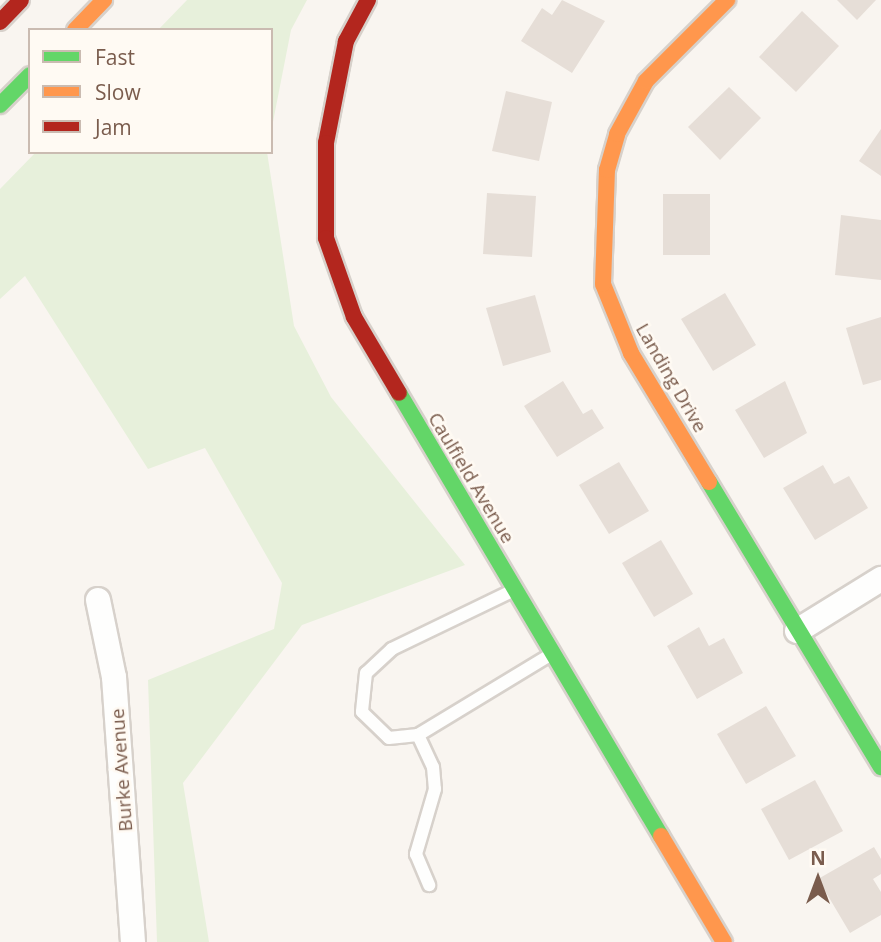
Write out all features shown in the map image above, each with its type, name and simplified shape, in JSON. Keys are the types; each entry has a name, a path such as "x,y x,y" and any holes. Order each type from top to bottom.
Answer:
{"main road":[{"path":"0,22 22,0"},
{"path":"77,28 104,0"},
{"name":"Caulfield Avenue","path":"368,0 334,84 326,238 354,317 724,942"},
{"name":"Landing Drive","path":"727,0 646,81 617,134 607,170 603,284 631,353 881,767"},
{"path":"0,106 28,77"}],"street":[{"path":"797,631 881,579"},
{"name":"Burke Avenue","path":"98,600 116,690 134,942"}],"lane":[{"path":"514,590 392,649 366,673 362,712 374,729 389,738 418,736 554,652"},
{"path":"418,736 434,778 434,809 416,854 429,885"}],"green space":[{"path":"187,0 307,0 291,30 273,122 273,28 160,28"},
{"path":"34,154 267,154 294,326 331,397 465,565 302,625 183,783 209,942 157,942 148,680 274,629 282,583 205,448 148,469 25,276 0,299 0,189"}],"building":[{"path":"562,0 605,21 572,73 521,41 542,8 552,15"},
{"path":"837,0 876,0 857,20"},
{"path":"802,11 839,46 796,92 759,57"},
{"path":"729,87 761,118 720,160 688,127"},
{"path":"506,91 552,102 539,161 492,151"},
{"path":"881,129 881,176 859,161"},
{"path":"487,193 536,196 532,257 483,254"},
{"path":"663,194 710,194 710,255 663,255"},
{"path":"841,215 881,220 881,280 835,275"},
{"path":"725,293 756,345 713,371 681,319"},
{"path":"535,295 551,352 503,366 486,308"},
{"path":"881,317 881,380 863,385 846,328"},
{"path":"563,381 583,414 592,409 604,428 557,457 524,406"},
{"path":"785,381 807,433 764,458 735,410"},
{"path":"619,462 649,511 609,534 579,485"},
{"path":"823,465 834,484 849,476 868,508 815,540 783,488"},
{"path":"661,540 693,594 654,617 622,563"},
{"path":"699,627 709,646 724,638 743,673 697,699 667,646"},
{"path":"766,706 796,756 746,784 717,734"},
{"path":"815,780 843,831 789,860 761,809"},
{"path":"874,847 881,859 881,874 873,879 881,892 881,915 850,933 818,879"}],"traffic: fast":[{"path":"0,105 28,77"},
{"path":"399,393 661,836"},
{"path":"709,482 881,767"}],"traffic: slow":[{"path":"77,28 104,0"},
{"path":"709,482 631,353 603,284 607,170 617,134 646,81 727,0"},
{"path":"661,836 724,942"}],"traffic: jam":[{"path":"0,22 21,0"},
{"path":"368,0 346,41 326,143 326,238 354,317 399,393"}]}
